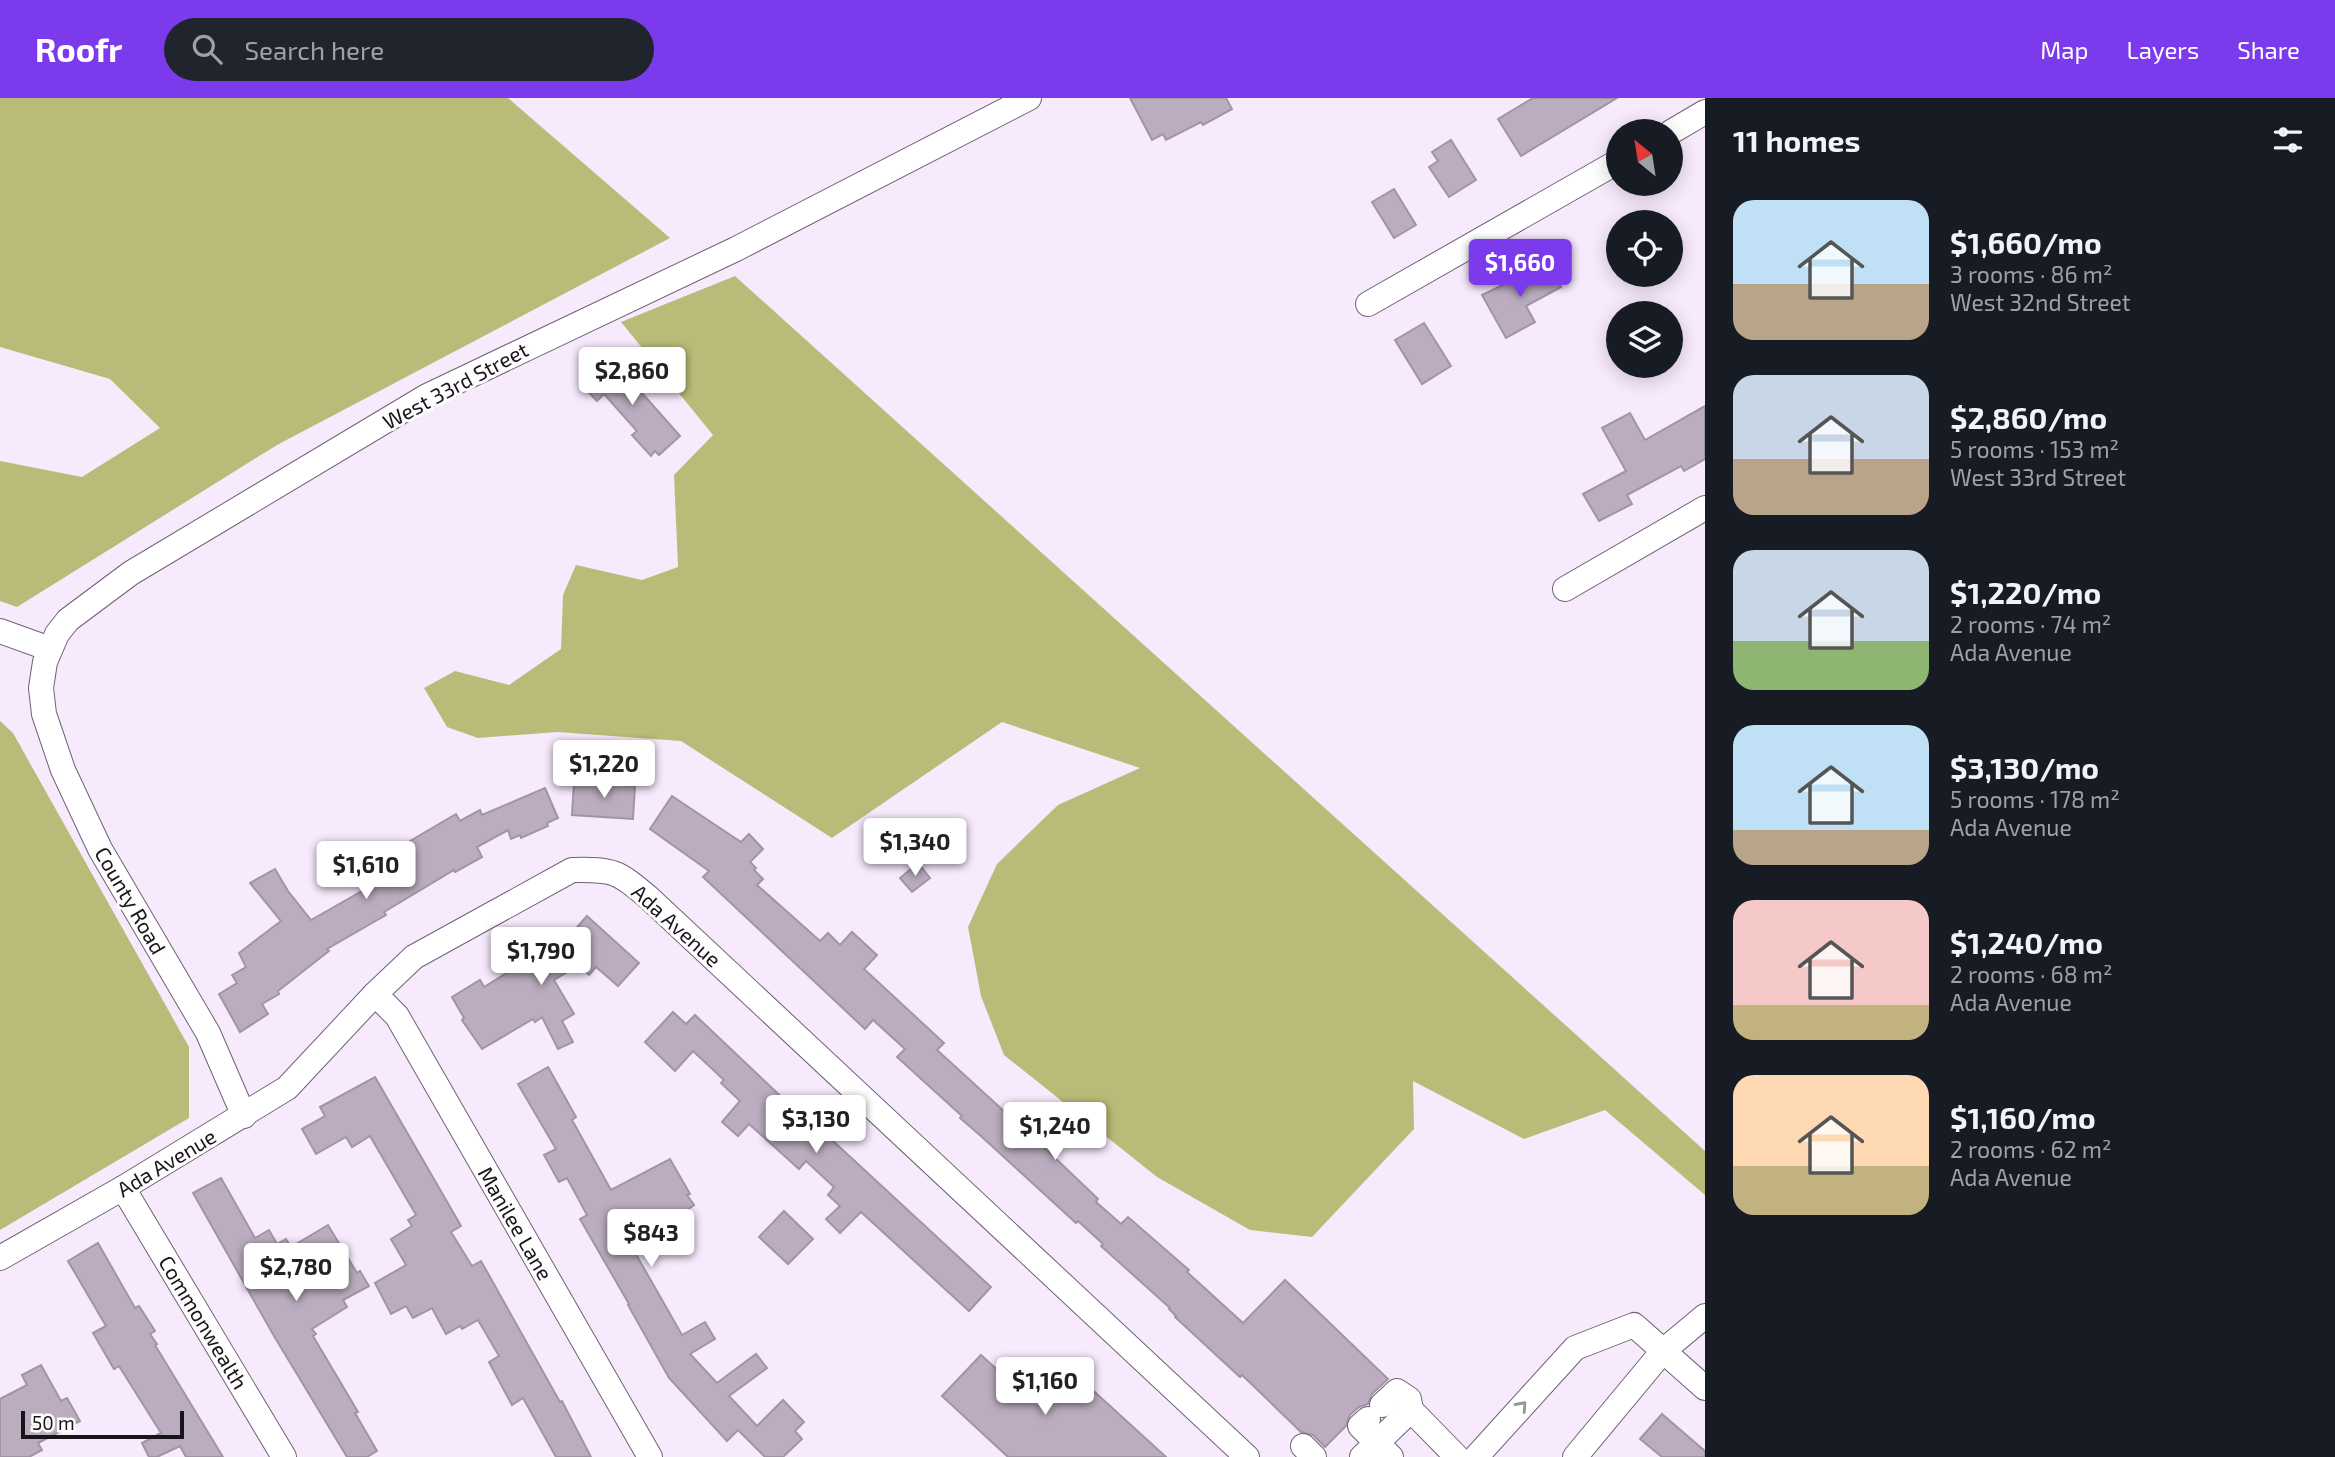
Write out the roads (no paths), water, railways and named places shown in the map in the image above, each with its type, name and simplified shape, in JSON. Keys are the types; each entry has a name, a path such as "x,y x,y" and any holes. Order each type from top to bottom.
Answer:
{"street":[{"name":"West 33rd Street","path":"43,676 50,649 68,620 131,573 427,396 736,249 1029,98"},
{"path":"1684,125 1705,113"},
{"path":"1368,304 1606,169"},
{"path":"1565,589 1705,508"},
{"path":"0,631 50,649"},
{"name":"County Road","path":"43,676 41,688 44,714 80,809 100,849 196,1010 244,1116"},
{"name":"Ada Avenue","path":"0,1258 123,1188 287,1088 375,994 414,957 572,870 599,870 620,874 660,907 1247,1457"},
{"name":"Manilee Lane","path":"375,994 397,1016 650,1457"},
{"name":"Commonwealth","path":"123,1188 284,1457"},
{"path":"1575,1457 1663,1351 1705,1316"},
{"path":"1476,1457 1574,1348 1634,1325 1705,1388"},
{"path":"1411,1410 1377,1452 1360,1426 1396,1391 1409,1399 1411,1410 1457,1457"}]}
